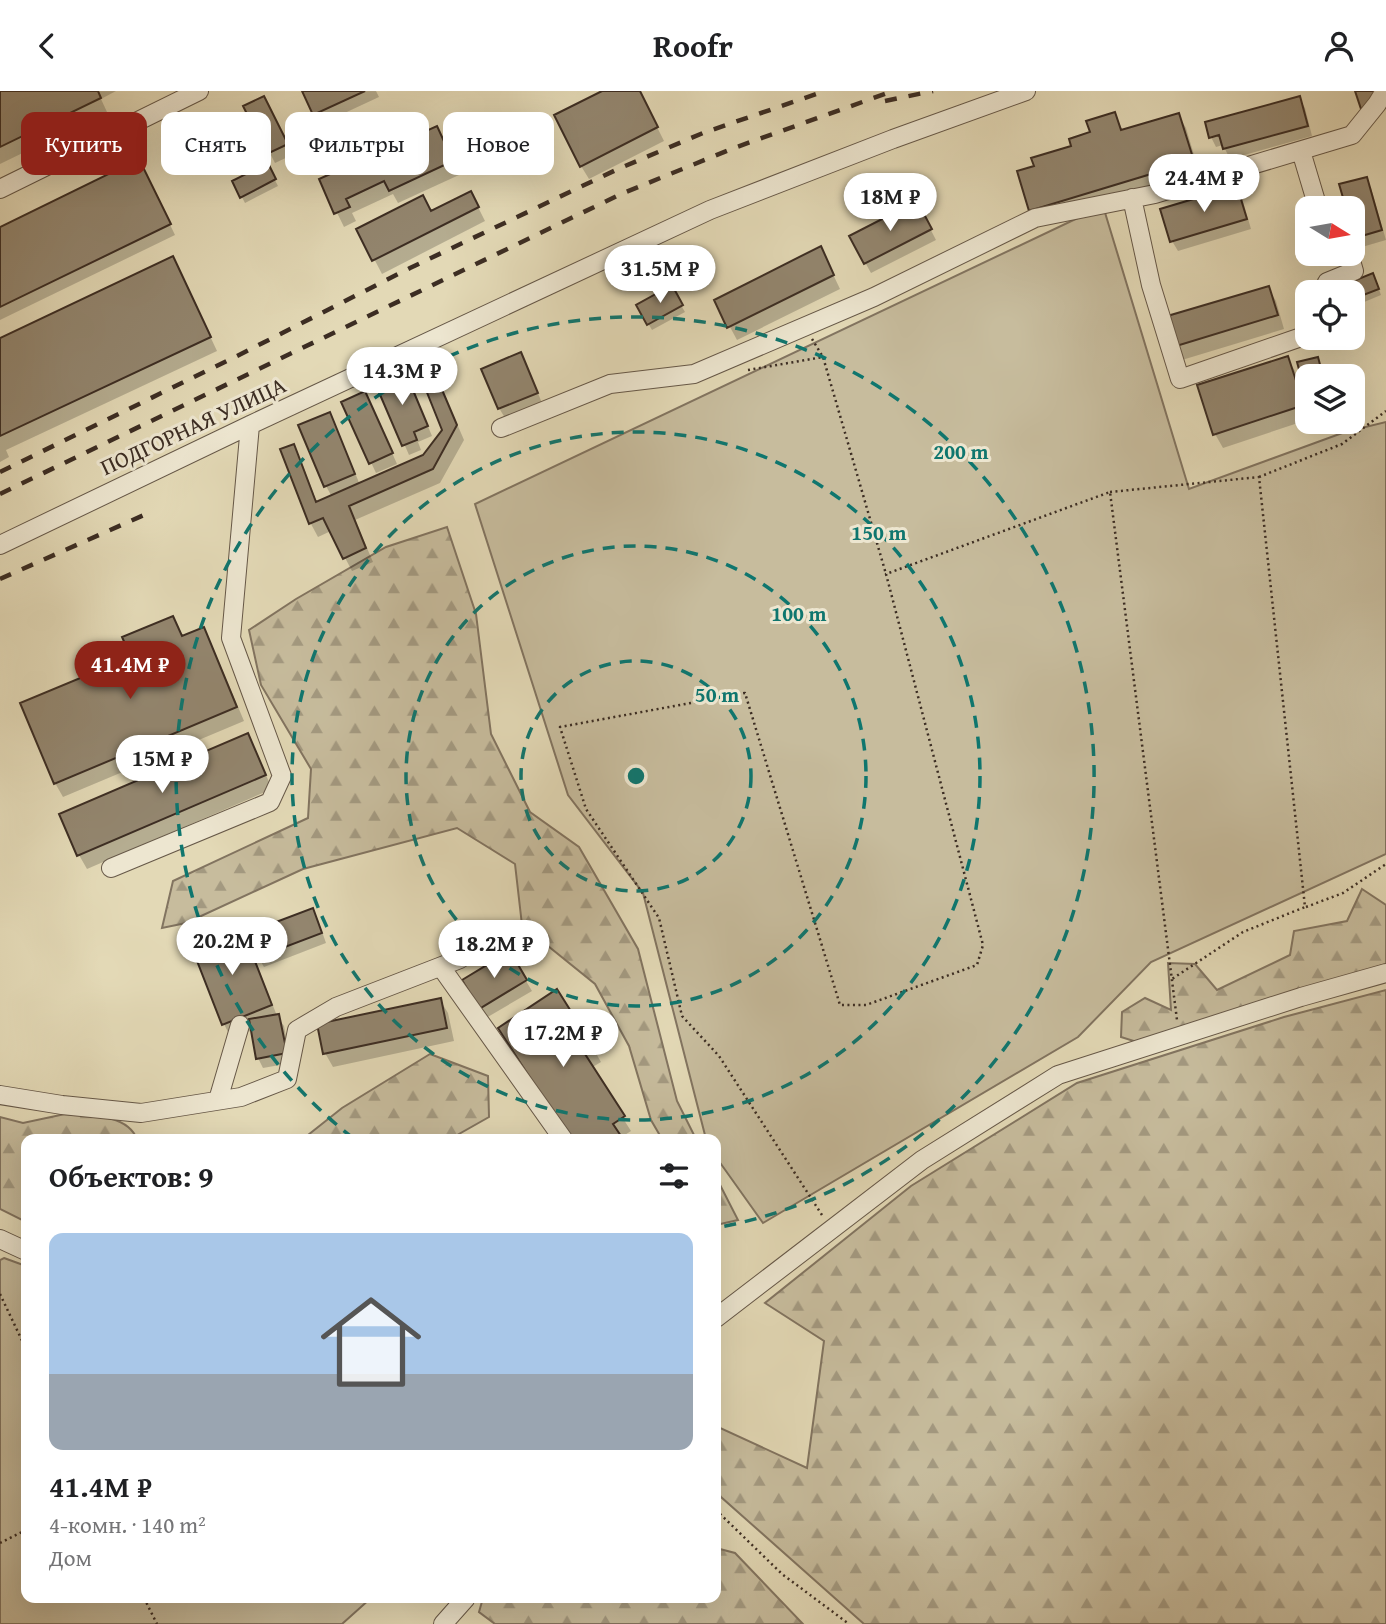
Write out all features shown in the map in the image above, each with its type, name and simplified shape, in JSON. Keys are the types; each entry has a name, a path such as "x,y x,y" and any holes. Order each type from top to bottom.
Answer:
{"street":[{"path":"0,189 199,91"},
{"name":"ПОДГОРНАЯ УЛИЦА","path":"0,545 710,210 1027,91"},
{"path":"501,428 610,384 694,374 874,297 1035,218 1155,194 1352,135 1385,91"},
{"path":"1301,151 1314,196"},
{"path":"1132,198 1151,285 1180,379 1295,339"},
{"path":"1332,280 1354,271 1353,266"},
{"path":"111,868 270,802 282,776 231,638 250,425"},
{"path":"0,1095 141,1113 241,1097 287,1079 297,1030 337,1007 460,959"},
{"path":"441,967 559,1134"},
{"path":"721,1314 922,1160 1058,1075 1301,997 1386,973"},
{"path":"218,1101 240,1025"},
{"path":"0,1239 21,1249"},
{"path":"443,1624 462,1603"}],"path":[{"path":"746,370 823,358 886,574 983,945 976,965 866,1005 840,1005 745,693 560,727 586,809 659,918 682,1016 719,1056 832,1229"},
{"path":"886,574 1110,492 1259,477 1342,444 1386,411"},
{"path":"1259,477 1305,907"},
{"path":"1110,492 1180,1038"},
{"path":"1172,979 1243,932 1343,893 1386,864"},
{"path":"0,1294 21,1338"},
{"path":"721,1515 782,1574 849,1624"},
{"path":"0,1543 21,1532"},
{"path":"146,1603 157,1624"}],"green space":[{"path":"1103,206 1189,489 1340,434 1365,434 1365,427 1386,422 1386,854 1151,962 1078,1037 763,1223 721,1164 721,1134 705,1134 643,893 568,795 475,504"},
{"path":"447,527 476,614 491,734 530,812 579,847 638,949 677,1101 694,1134 659,1134 651,1120 629,1046 595,984 522,925 515,864 457,828 303,869 186,923 162,928 173,881 308,818 311,769 261,685 249,630 296,599 386,547"},
{"path":"1362,889 1386,905 1386,964 1140,1043 1121,1037 1122,1012 1145,998 1171,1010 1168,963 1195,964 1217,990 1290,955 1294,931 1347,921"},
{"path":"1386,990 1386,1624 864,1624 721,1497 721,1428 807,1468 824,1341 765,1303 911,1186 1077,1083 1284,1017"},
{"path":"430,1054 488,1076 489,1117 459,1134 309,1134 342,1108"},
{"path":"65,1114 106,1117 124,1124 134,1134 21,1134 21,1220 0,1209 0,1117 23,1123"},
{"path":"721,1187 738,1220 721,1224"},
{"path":"4,1258 21,1264 21,1603 365,1603 342,1624 0,1624 0,1260"},
{"path":"721,1549 735,1553 803,1624 495,1624 479,1612 482,1603 721,1603"}],"building":[{"path":"0,91 98,91 101,98 72,112 21,112 21,137 0,147"},
{"path":"302,91 365,91 320,112 312,112"},
{"path":"602,91 640,91 658,127 580,167 554,115"},
{"path":"1355,91 1374,91 1377,104 1361,109"},
{"path":"264,96 285,138 285,145 271,152 271,112 246,112 243,106"},
{"path":"1300,96 1308,126 1223,149 1219,135 1209,138 1205,122"},
{"path":"1115,112 1121,130 1179,113 1194,161 1029,211 1017,171 1034,166 1031,158 1071,146 1069,139 1090,132 1086,121"},
{"path":"437,126 443,139 443,166 429,172 429,130"},
{"path":"271,169 276,179 240,198 232,181 244,175 271,175"},
{"path":"106,175 147,175 171,224 0,307 0,227"},
{"path":"328,175 423,175 389,191 384,181 346,199 350,207 334,214 319,179"},
{"path":"1367,177 1382,230 1365,235 1365,196 1342,196 1339,184"},
{"path":"1237,186 1247,219 1170,242 1160,209"},
{"path":"471,191 479,207 372,261 356,229 423,195 431,211"},
{"path":"917,201 932,229 864,264 849,236"},
{"path":"821,246 834,275 727,328 714,300"},
{"path":"173,256 211,337 0,436 0,338"},
{"path":"1373,273 1379,289 1365,294 1365,280 1356,280"},
{"path":"672,285 683,305 647,325 636,305"},
{"path":"1269,286 1278,315 1173,347 1164,317"},
{"path":"521,352 538,393 498,409 481,369"},
{"path":"1288,356 1295,377 1295,408 1213,435 1197,385"},
{"path":"1318,357 1320,364 1298,364"},
{"path":"429,359 457,425 433,469 349,506 366,548 343,559 323,518 309,524 280,449 294,444 316,502 423,455 442,430 416,365"},
{"path":"405,371 428,426 414,432 417,440 402,446 375,383"},
{"path":"365,391 393,453 369,464 341,402"},
{"path":"330,412 355,474 324,487 298,425"},
{"path":"173,616 182,636 204,627 237,707 54,784 20,703 131,657 122,637"},
{"path":"248,733 266,775 77,856 59,814"},
{"path":"313,908 322,933 256,958 247,933"},
{"path":"242,928 272,1005 222,1025 192,948"},
{"path":"510,951 527,980 479,1009 462,980"},
{"path":"557,989 594,1048 585,1054 625,1116 613,1124 620,1134 566,1134 498,1028"},
{"path":"441,998 447,1028 323,1054 317,1024"},
{"path":"279,1014 287,1053 256,1059 249,1019"}],"railway":[{"path":"0,472 410,268 618,169 703,133 825,91"},
{"path":"0,494 621,194 734,148 893,91"},
{"path":"885,101 933,91"},
{"path":"0,579 144,515"}]}
